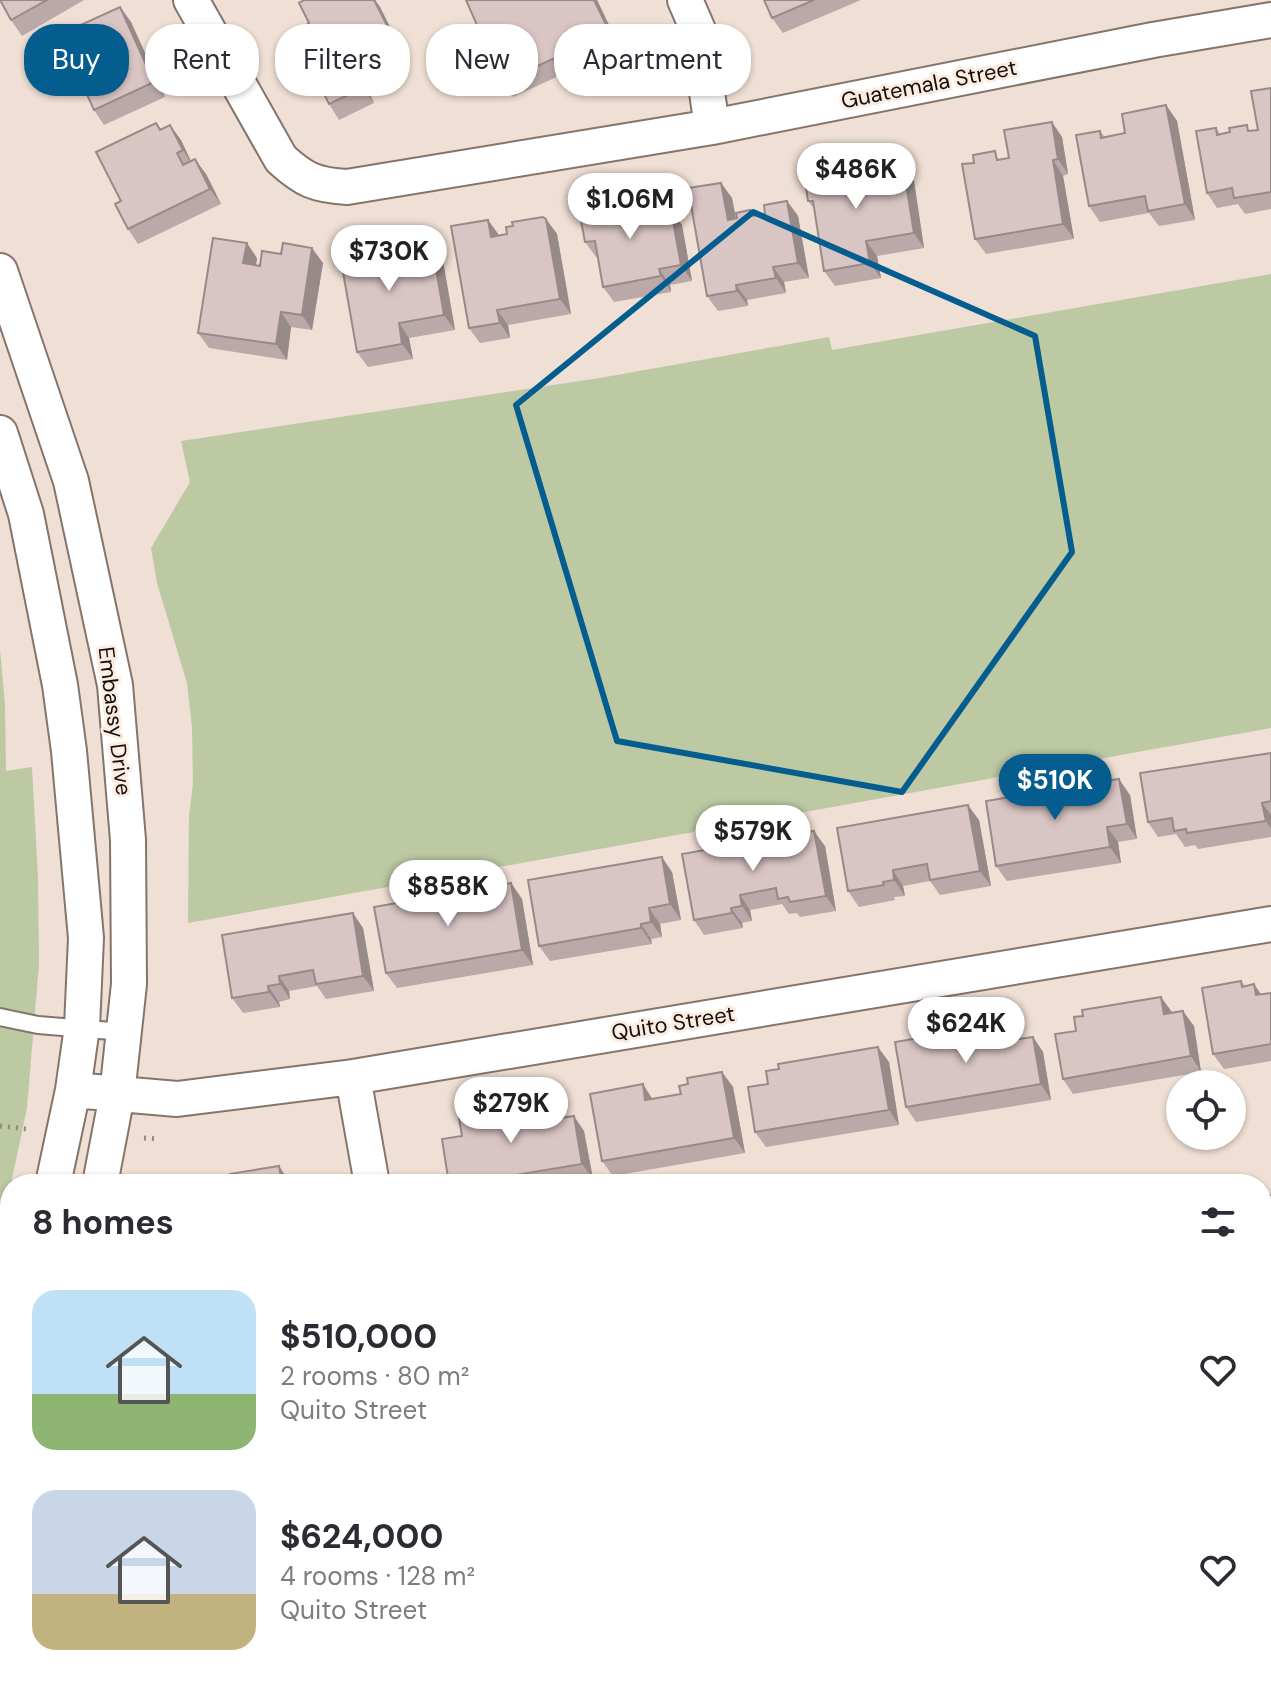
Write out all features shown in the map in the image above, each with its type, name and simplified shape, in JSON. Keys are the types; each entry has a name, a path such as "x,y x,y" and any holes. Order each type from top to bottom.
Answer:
{"street":[{"name":"Guatemala Street","path":"191,0 281,159 303,178 324,185 347,187 712,127 1221,14 1271,20"},
{"path":"685,0 698,30 712,127"},
{"name":"Embassy Drive","path":"0,271 71,481 115,685 128,840 129,984 117,1095 102,1174"},
{"path":"0,433 26,514 60,685 86,938 82,1027 73,1090 55,1174"},
{"name":"Quito Street","path":"73,1090 177,1099 353,1077 1271,924"},
{"path":"353,1077 370,1174"}],"lane":[{"path":"0,1017 38,1025 124,1032"}],"path":[{"path":"0,1126 27,1129"},
{"path":"144,1138 157,1139"}],"highlighted area":[{"path":"753,212 1035,336 1072,552 902,792 617,741 516,405"}],"green space":[{"path":"1271,274 1271,728 188,923 192,727 187,683 157,583 151,548 190,482 181,441 600,378 829,337 832,350"},
{"path":"0,649 6,771 32,767 39,964 27,1108 13,1174 0,1174"}],"building":[{"path":"0,0 47,0 11,20"},
{"path":"304,0 374,0 386,24 308,24 299,3"},
{"path":"466,0 594,0 606,24 554,24 554,58 538,66 538,24 477,24"},
{"path":"764,0 814,0 772,18"},
{"path":"120,7 128,24 83,24"},
{"path":"129,27 145,62 145,86 129,94"},
{"path":"1271,88 1271,192 1234,198 1232,188 1207,193 1196,131 1216,128 1217,135 1230,132 1229,128 1247,125 1248,131 1258,130 1251,91"},
{"path":"88,96 124,96 94,110"},
{"path":"325,96 346,96 329,104"},
{"path":"1166,105 1185,204 1148,211 1145,196 1089,206 1076,135 1100,131 1101,138 1125,133 1122,114"},
{"path":"1052,122 1058,159 1053,160 1063,224 975,239 962,164 974,163 973,155 995,151 997,160 1009,158 1004,130"},
{"path":"156,123 160,130 170,125 183,150 177,153 183,165 195,159 210,189 128,229 115,204 121,201 96,152"},
{"path":"845,162 848,178 903,166 914,233 866,241 870,263 824,271 813,201 808,201 803,169"},
{"path":"721,183 728,220 737,218 736,213 750,210 752,216 765,214 764,205 787,201 798,263 773,267 776,278 736,285 737,291 707,296 688,188"},
{"path":"616,198 619,213 666,207 666,210 671,210 681,265 659,269 661,276 603,287 595,241 585,242 578,205"},
{"path":"546,219 560,299 497,310 500,323 469,328 451,226 488,220 491,237 507,234 506,227 513,226 512,222"},
{"path":"213,238 247,243 243,263 260,266 262,251 281,254 283,243 312,248 302,315 281,312 276,344 198,333"},
{"path":"375,243 378,260 392,257 392,253 432,246 444,315 399,323 402,344 357,352 339,249"},
{"path":"1271,753 1271,801 1262,803 1266,821 1187,833 1186,829 1174,831 1172,818 1148,822 1140,773"},
{"path":"1119,779 1127,824 1107,827 1110,847 996,866 986,801"},
{"path":"968,805 980,871 930,880 927,864 893,870 894,880 883,882 884,885 848,891 837,828"},
{"path":"814,831 826,896 790,902 788,897 778,899 776,888 740,895 742,906 731,908 732,913 694,920 682,854"},
{"path":"662,857 670,904 649,908 651,922 641,924 641,928 539,946 528,880"},
{"path":"511,883 522,950 386,973 374,907"},
{"path":"353,913 363,976 316,984 313,970 279,976 280,984 268,986 269,992 232,998 222,935"},
{"path":"1241,981 1242,987 1254,984 1256,995 1271,993 1271,1044 1213,1054 1202,988"},
{"path":"1161,997 1164,1014 1183,1011 1191,1056 1063,1079 1055,1034 1076,1031 1074,1017 1083,1016 1082,1010"},
{"path":"1010,1023 1012,1040 1033,1037 1041,1084 906,1107 895,1042"},
{"path":"878,1047 889,1110 755,1132 748,1087 768,1084 766,1071 779,1069 778,1064"},
{"path":"722,1072 734,1138 602,1161 590,1094 643,1084 645,1100 681,1094 679,1086 688,1084 687,1078"},
{"path":"550,1103 553,1119 574,1116 582,1164 522,1174 447,1174 442,1139 462,1136 459,1118"},
{"path":"279,1166 280,1174 230,1174"}]}
